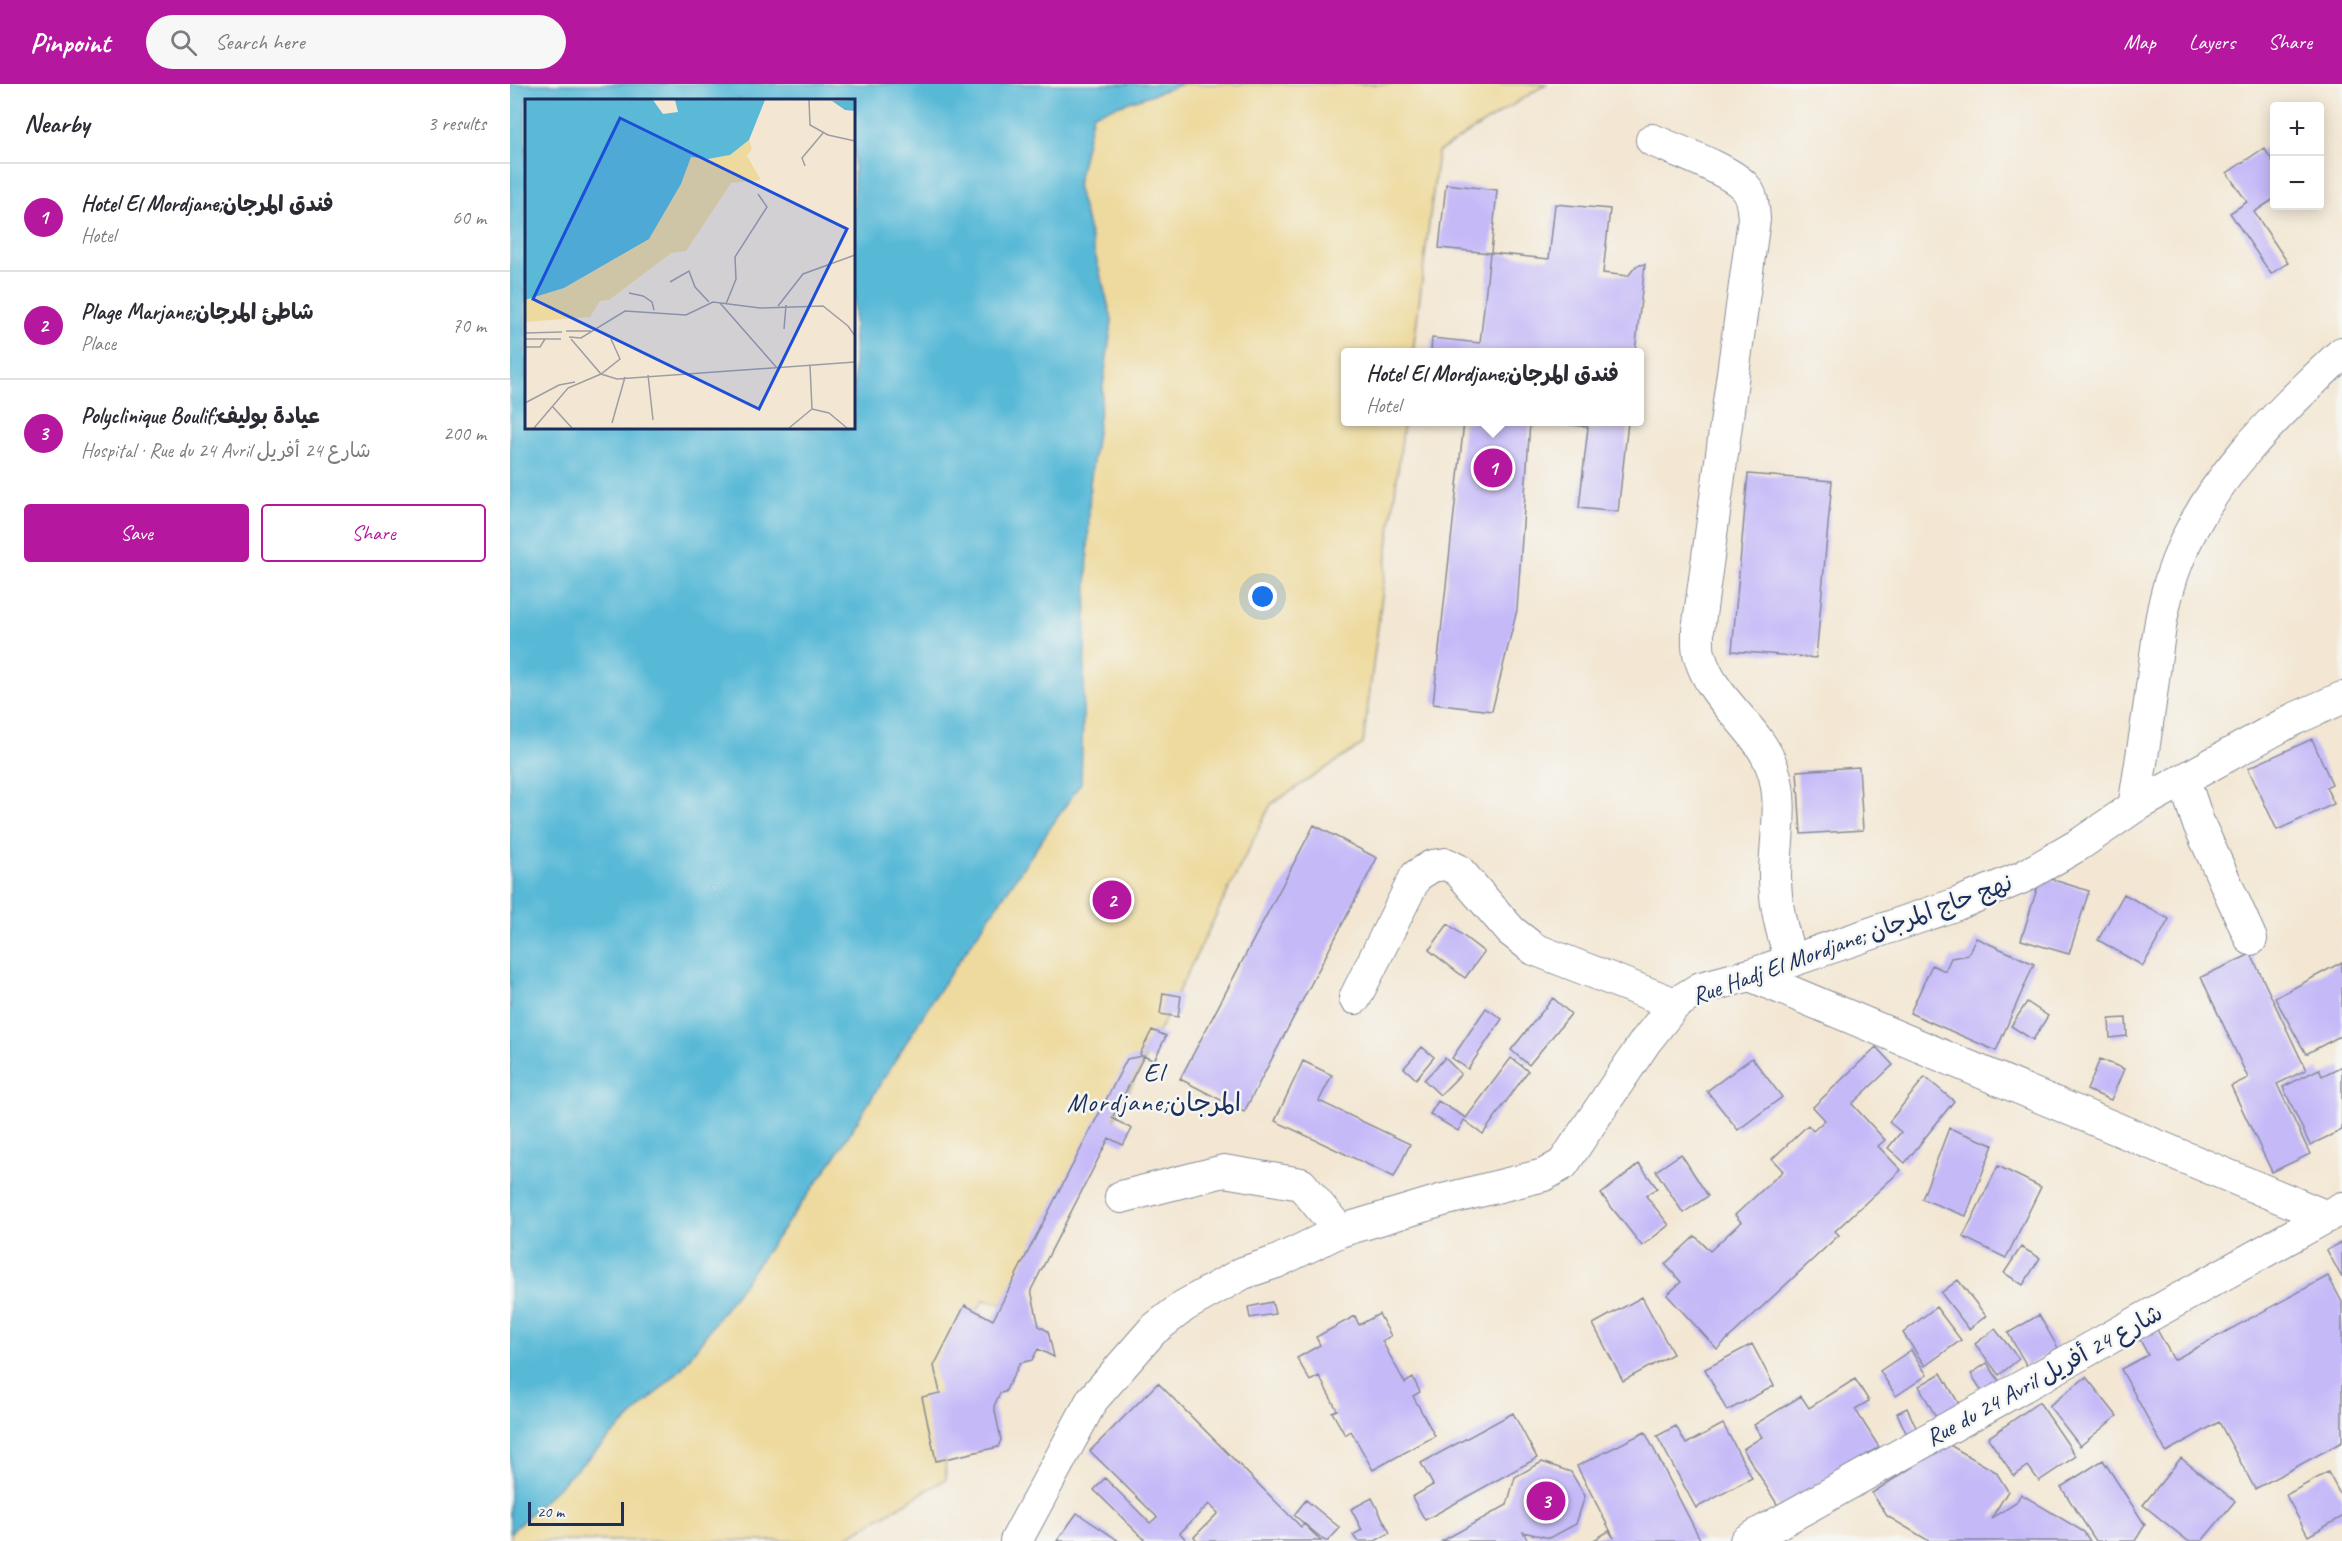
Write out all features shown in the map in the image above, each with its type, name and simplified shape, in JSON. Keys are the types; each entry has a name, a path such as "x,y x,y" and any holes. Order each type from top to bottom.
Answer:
{"street":[{"path":"1652,140 1724,172 1745,186 1752,198 1754,219 1698,630 1700,657 1713,684 1755,739 1772,766 1779,790 1774,877 1778,919 1791,960"},
{"path":"2134,807 2151,693 2155,649 2164,603 2177,561 2197,520 2243,455 2342,353"},
{"name":"Rue Hadj El Mordjane; نهج حاج المرجان","path":"1016,1541 1092,1400 1153,1330 1184,1306 1243,1273 1276,1262 1340,1232 1443,1200 1544,1175 1563,1164 1645,1042 1675,1004 1701,988 1750,975 1957,904 2023,877 2080,844 2134,807 2294,719 2342,698"},
{"path":"2184,780 2198,822 2251,939"},
{"path":"1354,998 1416,876 1432,866 1446,864 1458,870 1511,931 1534,949 1675,1004"},
{"path":"1750,975 2334,1213"},
{"path":"1121,1197 1224,1171 1301,1184 1340,1232"},
{"name":"Rue du 24 Avril شارع 24 أفريل","path":"1746,1541 2334,1213"}],"sand":[{"path":"1183,84 1546,84 1438,152 1414,348 1341,348 1341,426 1403,426 1363,744 1271,804 1143,1063 1017,1307 984,1300 957,1339 942,1393 946,1479 840,1541 510,1541 510,1533 681,1369 833,1160 935,996 1090,483 1112,320 1077,185 1092,114"}],"water":[{"path":"510,84 1183,84 1093,114 1077,185 1112,320 1090,483 1081,783 935,996 833,1160 681,1369 510,1533"}],"building":[{"path":"2264,148 2270,157 2270,202 2254,212 2288,263 2271,274 2230,213 2247,202 2227,173"},
{"path":"1446,184 1497,190 1491,253 1549,259 1555,204 1610,209 1603,273 1628,276 1636,266 1645,264 1635,348 1431,348 1432,338 1480,343 1490,253 1439,248"},
{"path":"1464,426 1530,426 1517,610 1492,711 1433,704"},
{"path":"1580,426 1628,426 1618,512 1579,508 1588,427"},
{"path":"1748,474 1832,481 1816,658 1732,651"},
{"path":"2312,739 2332,784 2326,787 2334,804 2277,830 2248,768"},
{"path":"1859,767 1863,830 1801,834 1797,771"},
{"path":"1314,825 1377,858 1244,1112 1180,1079"},
{"path":"2041,876 2089,891 2069,954 2021,940"},
{"path":"2124,894 2169,919 2143,966 2098,940"},
{"path":"1448,924 1484,952 1465,978 1429,950"},
{"path":"1976,938 2034,964 1996,1051 1910,1013 1932,965 1945,971 1951,958 1968,955"},
{"path":"2251,954 2306,1070 2277,1084 2310,1154 2272,1172 2231,1086 2248,1078 2201,977"},
{"path":"2342,962 2342,1035 2306,1054 2275,998"},
{"path":"1163,993 1181,996 1178,1017 1160,1014"},
{"path":"1553,998 1571,1014 1529,1065 1511,1050"},
{"path":"2027,1002 2048,1016 2033,1040 2011,1026"},
{"path":"1486,1008 1502,1019 1468,1069 1452,1058"},
{"path":"2126,1018 2127,1036 2110,1038 2109,1019"},
{"path":"1152,1030 1166,1036 1154,1061 1144,1056 1112,1118 1132,1129 1123,1145 1109,1138 1031,1290 1039,1326 1048,1331 1054,1357 1038,1349 1032,1360 1020,1363 1005,1392 1000,1393 994,1406 1001,1440 998,1447 936,1461 922,1397 940,1393 934,1366 965,1305 993,1320 1127,1059 1142,1056 1140,1054"},
{"path":"1422,1047 1434,1057 1416,1079 1404,1068"},
{"path":"1876,1047 1893,1065 1852,1104 1885,1140 1878,1146 1901,1170 1835,1231 1839,1235 1717,1349 1667,1295 1681,1282 1665,1264 1695,1236 1710,1251 1741,1222 1735,1215 1783,1171 1772,1159 1808,1125 1813,1131 1825,1120 1813,1107"},
{"path":"1445,1058 1461,1074 1440,1095 1424,1080"},
{"path":"1511,1058 1528,1071 1483,1134 1464,1120 1458,1131 1430,1114 1438,1101 1466,1118"},
{"path":"1752,1058 1782,1097 1738,1130 1707,1091"},
{"path":"2100,1059 2124,1069 2111,1100 2087,1090"},
{"path":"1303,1061 1332,1075 1319,1101 1410,1144 1394,1177 1275,1121"},
{"path":"2342,1066 2342,1130 2310,1145 2283,1087 2319,1069 2322,1076"},
{"path":"1925,1077 1954,1101 1905,1163 1888,1148 1901,1132 1889,1122"},
{"path":"1949,1128 1993,1145 1966,1216 1922,1199"},
{"path":"1681,1154 1708,1196 1683,1213 1656,1171"},
{"path":"1639,1164 1657,1188 1646,1196 1669,1225 1642,1246 1601,1194"},
{"path":"1998,1166 2041,1187 2006,1258 1963,1237"},
{"path":"2342,1242 2342,1278 2327,1250"},
{"path":"2021,1247 2040,1258 2023,1285 2004,1273"},
{"path":"2328,1276 2342,1302 2342,1442 2255,1489 2219,1422 2166,1452 2121,1369 2148,1355 2138,1336 2155,1326 2174,1360"},
{"path":"1958,1280 1986,1316 1969,1329 1941,1293"},
{"path":"1642,1297 1673,1354 1623,1381 1593,1324"},
{"path":"1272,1302 1275,1314 1250,1318 1248,1307"},
{"path":"1936,1307 1961,1340 1925,1366 1903,1333"},
{"path":"1379,1314 1391,1336 1382,1341 1405,1383 1413,1378 1420,1392 1413,1396 1435,1436 1373,1470 1351,1431 1345,1435 1332,1412 1337,1410 1319,1376 1310,1381 1297,1358 1320,1345 1316,1337 1355,1316 1359,1325"},
{"path":"2039,1315 2058,1348 2027,1366 2008,1333"},
{"path":"1995,1329 2019,1359 1999,1375 1975,1344"},
{"path":"1752,1344 1774,1386 1727,1411 1705,1369"},
{"path":"1911,1350 1927,1375 1896,1396 1880,1371"},
{"path":"1987,1363 2000,1382 1983,1393 1971,1374"},
{"path":"1941,1373 1959,1404 1936,1417 1919,1386"},
{"path":"2086,1377 2117,1416 2080,1446 2049,1406"},
{"path":"1855,1379 1869,1401 1855,1409 1879,1447 1780,1509 1743,1449 1762,1437 1754,1425 1801,1396 1809,1408"},
{"path":"1158,1383 1301,1527 1304,1524 1321,1541 1198,1541 1194,1537 1218,1513 1209,1504 1180,1533 1187,1541 1146,1541 1094,1490 1105,1478 1150,1523 1157,1517 1090,1451"},
{"path":"2039,1402 2076,1456 2039,1481 2028,1466 2014,1476 1988,1438"},
{"path":"1907,1408 1919,1434 1909,1439 1897,1413"},
{"path":"1513,1413 1537,1458 1425,1520 1412,1497 1433,1485 1421,1463"},
{"path":"1723,1424 1752,1478 1696,1508 1657,1436 1676,1426 1686,1444"},
{"path":"1645,1432 1701,1541 1592,1541 1609,1531 1614,1538 1577,1466"},
{"path":"1948,1444 1996,1472 2008,1491 1991,1519 2016,1503 2021,1494 2084,1532 2090,1541 1929,1541 1887,1516 1872,1493"},
{"path":"2181,1458 2235,1501 2202,1541 2188,1541 2143,1505"},
{"path":"2103,1460 2145,1525 2135,1541 2096,1541 2061,1487"},
{"path":"1542,1462 1571,1472 1585,1496 1576,1524 1550,1538 1523,1532 1528,1541 1442,1541 1507,1505 1515,1477"},
{"path":"2328,1472 2342,1498 2342,1517 2308,1536 2286,1495"},
{"path":"1372,1498 1390,1533 1375,1541 1357,1541 1353,1535 1362,1530 1351,1509"},
{"path":"1306,1500 1340,1528 1328,1541 1325,1541 1294,1515"},
{"path":"1077,1513 1119,1541 1057,1541"}],"place":[{"name":"Hotel El Mordjane;فندق المرجان","path":"1493,468"},
{"name":"Plage Marjane;شاطئ المرجان","path":"1112,900"},
{"name":"Polyclinique Boulif;عيادة بوليف","path":"1546,1501"}],"district":[{"name":"El Mordjane;المرجان","path":"1154,1087"}]}
